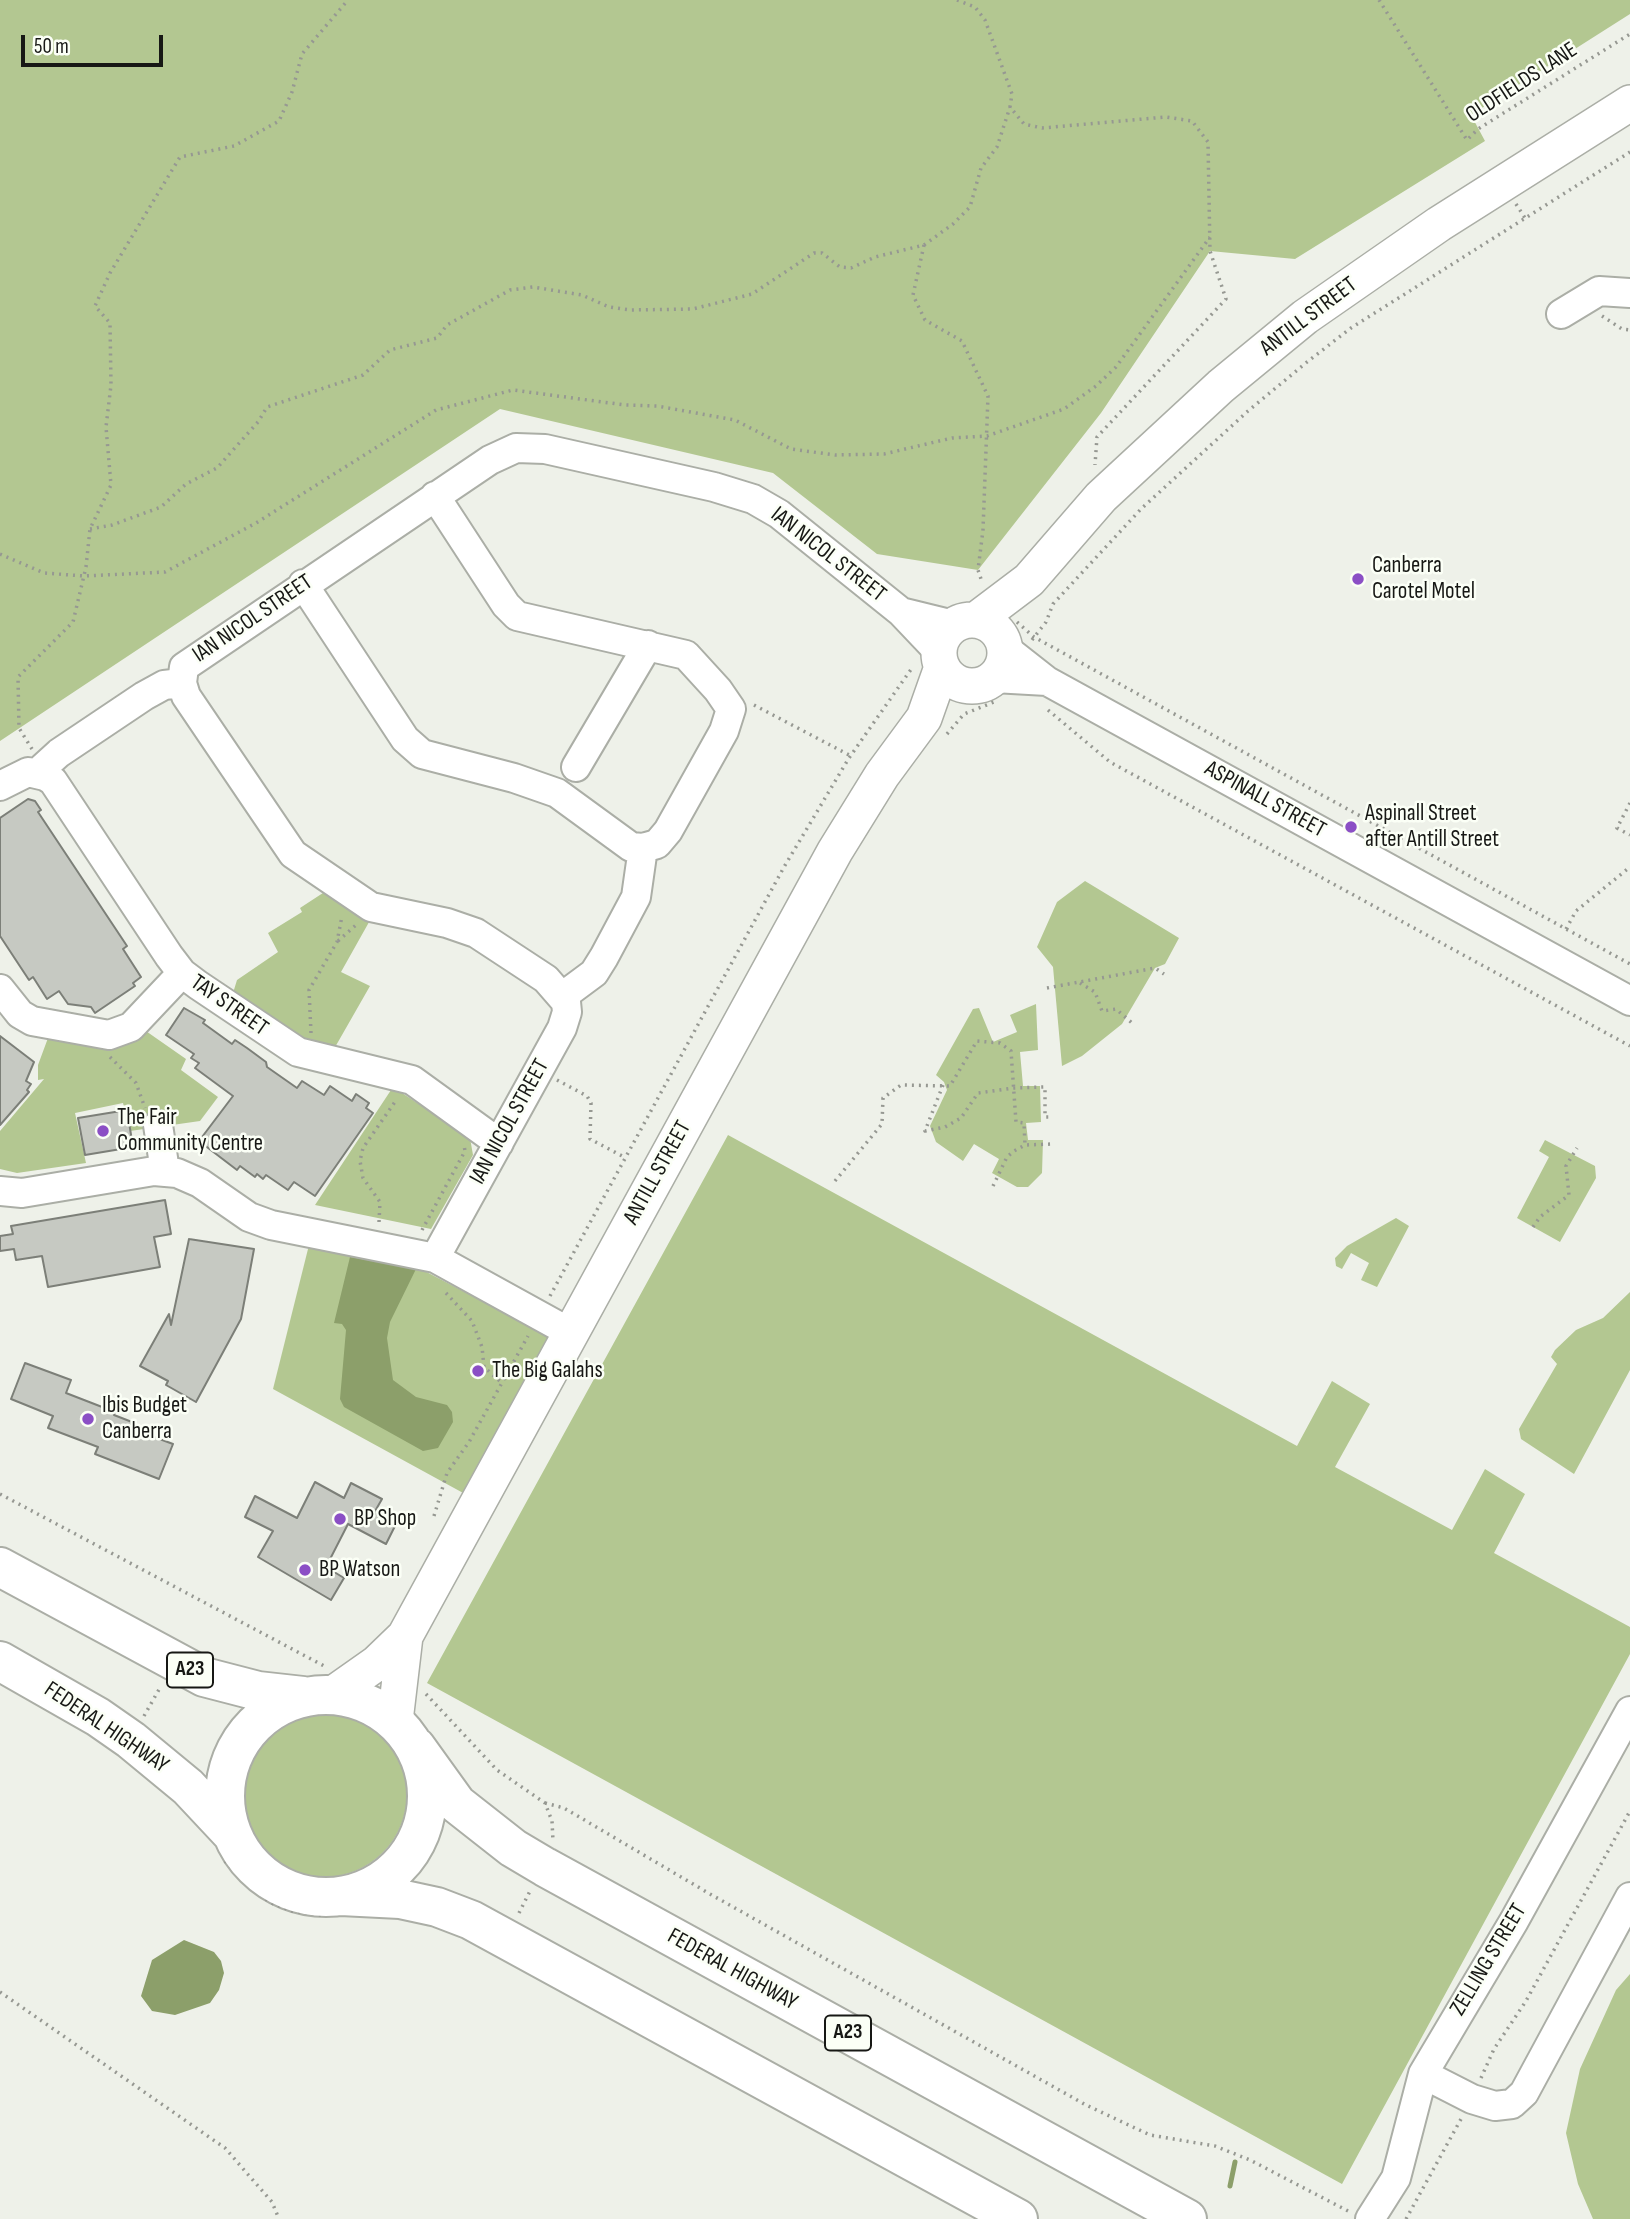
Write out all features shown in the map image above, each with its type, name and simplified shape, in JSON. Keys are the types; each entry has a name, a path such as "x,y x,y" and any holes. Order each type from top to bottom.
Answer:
{"highway":[{"name":"A23","path":"0,1567 174,1663 230,1685 324,1687 367,1702 405,1734"},
{"name":"FEDERAL HIGHWAY","path":"0,1661 98,1717 131,1740 188,1787 225,1844"},
{"path":"324,1687 271,1709 257,1721 236,1748 225,1781 225,1844 278,1885 334,1906 400,1899 437,1907 506,1939 1017,2219"},
{"path":"334,1906 385,1879 403,1862 416,1842 428,1798 423,1764 405,1734"},
{"name":"FEDERAL HIGHWAY","path":"405,1734 457,1804 513,1848 548,1856 1187,2219"}],"main road":[{"name":"ANTILL STREET","path":"324,1687 377,1663 405,1636 835,851 882,775 924,718 976,657 1029,580 1101,497 1221,386 1305,317 1439,224 1630,103"},
{"name":"ANTILL STREET","path":"405,1636 405,1734"}],"street":[{"path":"1561,314 1599,291 1630,293"},
{"name":"IAN NICOL STREET","path":"435,1258 565,1019 567,1012 563,996 547,979 475,933 447,923 371,907 307,866 283,840 186,696 182,673 189,662 490,460 516,449 545,449 714,487 753,499 779,514 901,612 976,657"},
{"path":"303,584 405,739 422,754 514,778 557,793 631,847 657,845 668,831 724,731 731,709 718,690 686,655 517,615 506,605 435,496"},
{"path":"576,767 648,645"},
{"name":"ASPINALL STREET","path":"976,657 1630,1001"},
{"path":"0,786 19,775 37,773 59,753 144,696 164,685 182,683"},
{"name":"TAY STREET","path":"37,773 59,788 182,973 285,1046 310,1056 412,1080 499,1143"},
{"path":"563,996 594,972 604,957 636,897 643,848"},
{"path":"0,989 20,1014 32,1021 109,1035 131,1027 182,973"},
{"path":"158,1125 165,1171"},
{"path":"0,1191 37,1191 165,1171 189,1177 249,1217 271,1225 435,1258 571,1333"},
{"name":"ZELLING STREET","path":"1360,2216 1396,2178 1423,2074 1514,1921 1630,1711"},
{"path":"1423,2074 1472,2099 1495,2106 1512,2104 1524,2093 1630,1897"}],"path":[{"path":"19,729 18,677 73,622 84,576 90,528 111,485 106,427 111,385 110,323 95,306 110,273 180,156 234,146 279,121 292,92 302,54 348,0"},
{"path":"90,528 113,526 161,508 186,484 217,468 258,422 267,407 363,375 390,350 437,338 447,325 510,290 533,287 545,289 582,296 609,307 693,309 752,294 814,253 822,253 840,268 851,268 876,257 924,245 953,224 970,207 981,168 997,147 1012,94 985,20 975,7 957,0"},
{"name":"OLDFIELDS LANE","path":"1379,0 1467,140 1478,129 1630,34"},
{"path":"1010,107 1024,124 1042,128 1167,117 1192,121 1208,142 1210,251 1226,299 1097,438 1095,470 1101,497"},
{"path":"1630,152 1351,328 1307,362 1248,411 1141,509 1053,604 1046,622 1034,637 1630,964"},
{"path":"0,554 44,573 84,576 165,572 256,523 436,410 513,390 657,407 735,420 791,449 835,455 884,454 952,438 987,436 1064,409 1096,386 1116,367 1209,237"},
{"path":"924,245 913,295 925,320 962,341 988,396 976,657"},
{"path":"1589,297 1608,322 1630,330"},
{"path":"1045,694 1110,762 1630,1046"},
{"path":"731,709 758,705 851,755"},
{"path":"1630,803 1617,828 1630,835"},
{"path":"1566,929 1576,911 1630,867"},
{"path":"310,1056 309,990 337,942 342,920 340,904"},
{"path":"1047,988 1155,968 1164,974"},
{"path":"1080,983 1095,992 1102,1011 1116,1009 1132,1023"},
{"path":"87,1033 136,1083 152,1127 158,1125"},
{"path":"835,1181 882,1124 883,1098 901,1085 950,1086 976,1041 1000,1043 1011,1051 1016,1122 1024,1124 1025,1145"},
{"path":"538,1069 587,1096 591,1103 590,1139 624,1157"},
{"path":"943,1085 925,1131 945,1127 961,1118 978,1093 1013,1088 1045,1087 1045,1117 1052,1118"},
{"path":"379,1222 380,1202 363,1178 360,1161 363,1148 397,1099"},
{"path":"422,1230 465,1151 463,1144"},
{"path":"993,1186 1007,1157 1025,1145 1053,1144"},
{"path":"1533,1227 1540,1217 1569,1195 1566,1166 1577,1148"},
{"path":"444,1290 472,1321 482,1347 484,1367 502,1383"},
{"path":"434,1516 447,1473 502,1383 539,1315"},
{"path":"0,1494 324,1687"},
{"path":"131,1740 174,1663"},
{"path":"506,1939 548,1856 552,1821 545,1803 565,1808 710,1894 1086,2105 1150,2135 1215,2146 1250,2160 1360,2216"},
{"path":"1406,2219 1472,2099 1494,2049 1527,2001 1630,1811"},
{"path":"225,1844 269,1902 292,1911 334,1906"},
{"path":"0,1992 225,2148 272,2202 279,2219"}],"shaded area":[{"path":"0,0 1630,0 1630,14 1471,115 1485,141 1295,259 1210,251 1101,413 978,570 877,554 773,473 500,409 0,741"},
{"path":"1085,881 1179,938 1165,964 1155,968 1122,1024 1082,1056 1062,1066 1053,967 1037,947 1057,902"},
{"path":"326,891 373,915 341,972 370,986 334,1049 306,1042 233,993 237,980 278,952 268,933 302,912 300,908"},
{"path":"1036,1004 1038,1050 1020,1052 1023,1086 1040,1086 1041,1122 1026,1123 1028,1140 1043,1140 1042,1173 1028,1187 1017,1187 992,1173 999,1159 974,1144 963,1161 936,1142 930,1126 947,1090 944,1082 936,1075 973,1009 979,1008 993,1042 1017,1032 1010,1015"},
{"path":"143,1029 186,1059 181,1070 218,1097 200,1121 130,1131 123,1103 75,1113 86,1163 17,1173 0,1169 0,1131 44,1079 38,1080 38,1065 48,1038"},
{"path":"393,1087 470,1138 473,1155 431,1229 315,1205"},
{"path":"728,1135 1297,1446 1332,1381 1370,1404 1335,1467 1452,1530 1485,1469 1525,1494 1494,1553 1630,1627 1630,1654 1342,2184 427,1683"},
{"path":"1545,1140 1595,1166 1596,1178 1560,1242 1517,1218 1549,1157 1539,1151"},
{"path":"1396,1218 1409,1226 1377,1287 1361,1280 1369,1263 1351,1253 1342,1269 1336,1266 1335,1258 1347,1246"},
{"path":"309,1245 415,1266 549,1336 465,1494 273,1389"},
{"path":"350,1257 416,1269 390,1322 387,1338 393,1380 416,1397 447,1405 452,1412 453,1422 438,1448 423,1451 344,1407 340,1399 346,1330 342,1324 334,1323"},
{"path":"1630,1292 1630,1370 1574,1474 1521,1439 1519,1429 1557,1364 1551,1357 1555,1350 1576,1330 1603,1318"},
{"path":"324,1711 356,1717 383,1735 401,1762 407,1794 401,1826 383,1853 356,1871 324,1877 292,1871 265,1853 247,1826 241,1794 247,1762 265,1735 292,1717"},
{"path":"184,1940 214,1952 221,1961 224,1973 219,1990 210,2003 175,2015 152,2011 141,1996 152,1960"},
{"path":"1630,1974 1630,2219 1593,2219 1578,2184 1566,2133 1580,2069 1616,1990"}],"building":[{"path":"28,799 35,801 41,810 38,812 127,946 123,949 141,977 133,983 135,986 95,1013 91,1007 68,1004 59,991 47,999 33,977 29,980 0,936 0,818"},
{"path":"184,1008 205,1020 203,1023 232,1044 235,1040 247,1048 266,1062 267,1067 297,1088 302,1081 324,1095 330,1086 352,1101 356,1094 369,1103 366,1108 373,1113 315,1196 294,1182 288,1190 266,1175 263,1179 257,1174 255,1177 240,1166 237,1170 199,1141 233,1096 195,1068 199,1063 191,1058 194,1054 166,1035"},
{"path":"0,1036 34,1062 26,1081 31,1084 27,1090 29,1092 0,1125"},
{"path":"127,1110 133,1147 85,1155 78,1118"},
{"path":"165,1200 171,1234 154,1237 160,1267 48,1287 42,1256 16,1260 14,1249 0,1251 0,1236 13,1234 11,1226"},
{"path":"189,1239 254,1249 241,1319 196,1402 166,1385 168,1381 140,1366 169,1314 171,1325"},
{"name":"Ibis Budget Canberra","path":"25,1363 71,1380 66,1393 115,1412 114,1415 132,1422 130,1428 173,1444 159,1479 95,1454 98,1447 48,1428 53,1416 11,1399"},
{"path":"315,1482 344,1498 351,1483 382,1499 374,1513 396,1524 386,1544 348,1524 326,1567 344,1578 331,1600 258,1557 273,1531 245,1517 255,1496 297,1518"}],"waterway":[{"path":"1230,2186 1235,2162"}],"place":[{"name":"Canberra Carotel Motel","path":"1358,579"},
{"name":"Aspinall Street after Antill Street","path":"1351,827"},
{"name":"The Fair Community Centre","path":"103,1131"},
{"name":"The Big Galahs","path":"478,1371"},
{"name":"Ibis Budget Canberra","path":"88,1419"},
{"name":"BP Shop","path":"340,1519"},
{"name":"BP Watson","path":"305,1570"}]}
